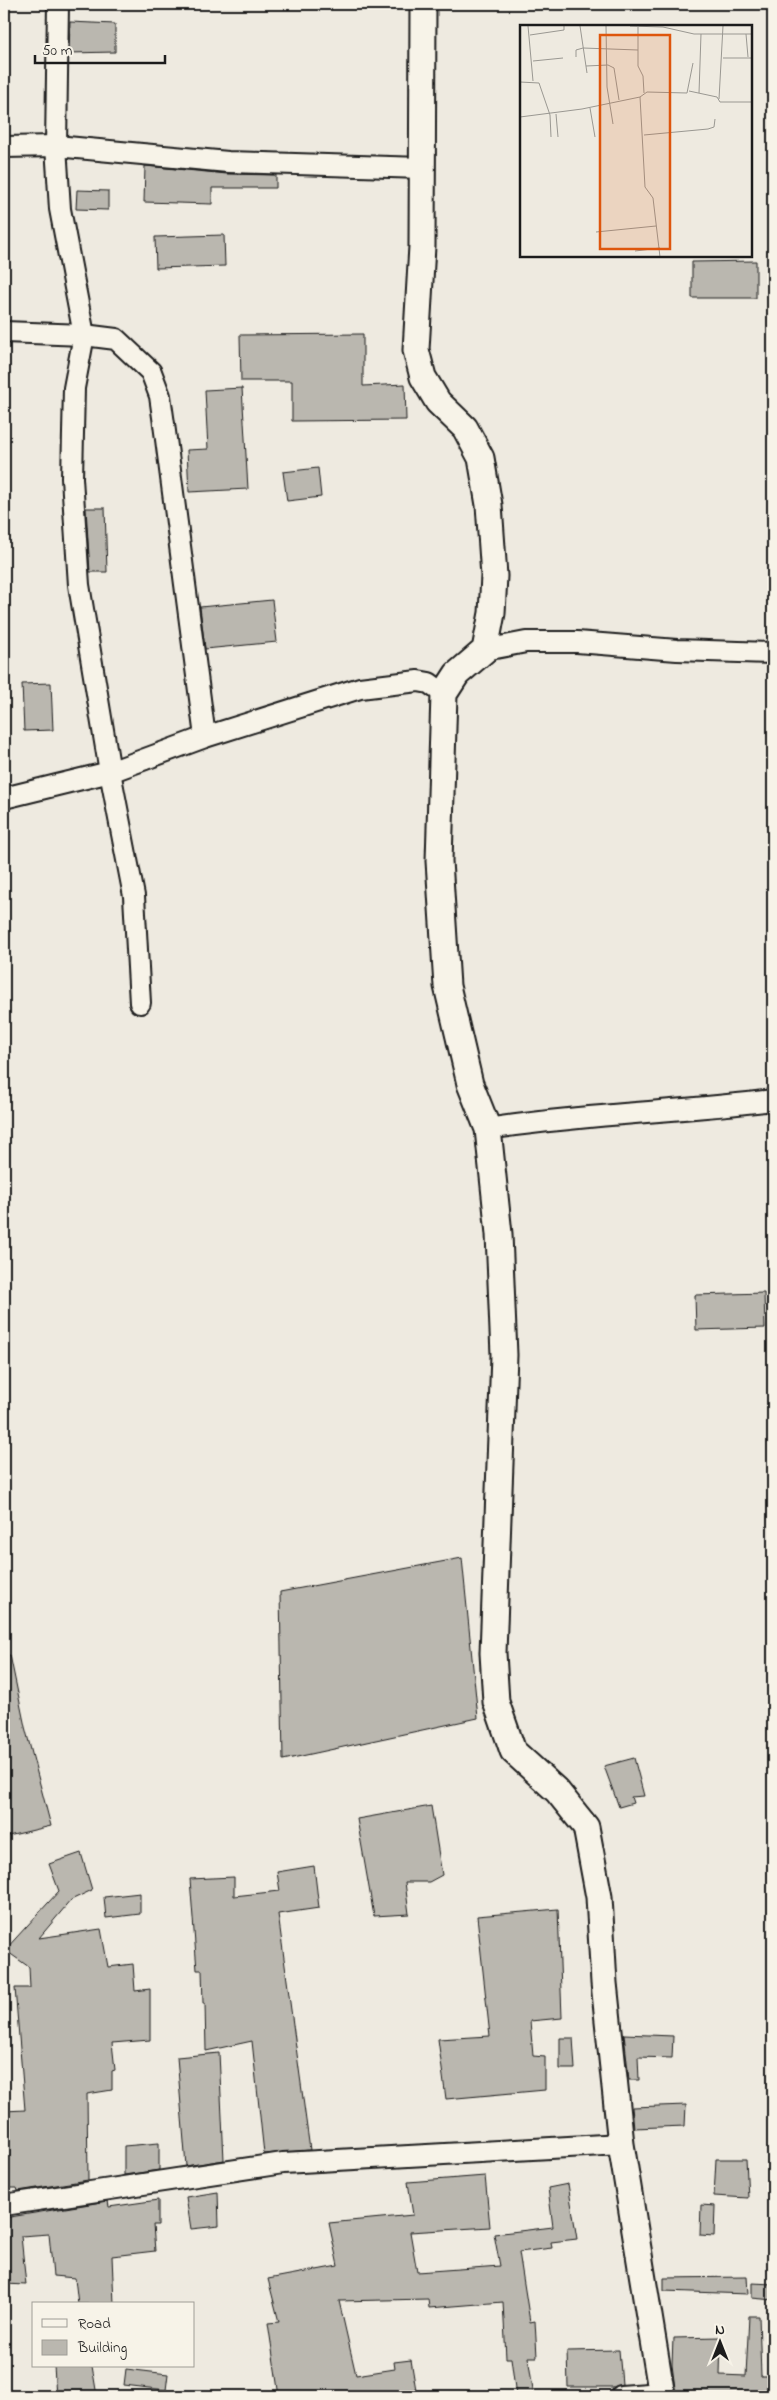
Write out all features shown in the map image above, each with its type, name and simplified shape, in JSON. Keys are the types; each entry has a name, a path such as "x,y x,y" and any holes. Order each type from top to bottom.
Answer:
{"street":[{"path":"58,4 56,146 60,209 84,335 74,388 72,478 79,585 110,772 134,896 140,1003"},
{"path":"423,4 422,246 416,350 423,377 438,402 465,428 481,458 489,505 494,576 492,613 485,650"},
{"path":"4,147 56,146 228,162 422,168"},
{"path":"4,332 84,335 116,340 151,372 160,396 179,550 199,678 205,737"},
{"path":"621,2396 662,2394 621,2144 604,1983 599,1897 586,1827 557,1791 513,1750 496,1702 493,1653 504,1355 500,1234 488,1129 470,1084 447,986 439,861 444,694 457,674 485,650 526,642 577,642 677,650 773,653"},
{"path":"4,798 110,772 205,737 360,688 418,680 429,683 444,694"},
{"path":"488,1129 538,1121 710,1108 773,1100"},
{"path":"4,2205 283,2163 621,2144"}],"building":[{"path":"70,22 115,24 115,52 69,53"},
{"path":"145,166 227,174 276,175 276,188 212,188 212,204 144,202"},
{"path":"77,190 108,191 108,210 76,209"},
{"path":"224,235 225,266 156,268 155,237"},
{"path":"756,261 756,298 692,298 692,262"},
{"path":"363,334 363,386 405,384 406,420 292,421 292,381 241,381 240,335"},
{"path":"242,388 248,489 189,492 187,450 208,449 205,390"},
{"path":"318,468 321,497 287,501 283,472"},
{"path":"86,508 105,508 107,572 90,572"},
{"path":"272,600 277,642 205,649 200,607"},
{"path":"51,683 53,730 24,731 22,684"},
{"path":"764,1293 765,1328 696,1330 695,1295"},
{"path":"462,1558 478,1718 283,1760 280,1592"},
{"path":"10,1655 25,1727 51,1826 4,1837 4,1656"},
{"path":"634,1758 644,1796 631,1797 633,1803 619,1807 604,1766"},
{"path":"431,1806 442,1875 429,1882 405,1882 409,1914 374,1916 357,1819"},
{"path":"81,1853 92,1890 71,1900 39,1938 101,1929 108,1967 133,1964 135,1991 150,1989 150,2040 112,2043 115,2070 112,2071 112,2090 87,2094 88,2180 18,2191 17,2188 4,2188 4,2111 25,2110 15,1988 30,1988 29,1967 5,1950 59,1891 49,1864"},
{"path":"314,1866 319,1908 278,1914 310,2150 264,2154 252,2041 206,2051 202,1970 197,1970 190,1879 234,1877 234,1896 280,1891 277,1872"},
{"path":"140,1893 140,1914 106,1918 104,1897"},
{"path":"558,1909 562,2018 530,2021 533,2056 545,2057 545,2090 446,2099 438,2039 490,2036 477,1916"},
{"path":"624,2034 673,2036 672,2058 638,2057 639,2080 629,2080"},
{"path":"560,2038 573,2038 575,2069 560,2069"},
{"path":"219,2053 224,2160 186,2166 177,2057"},
{"path":"686,2105 685,2126 634,2128 632,2107"},
{"path":"159,2143 159,2170 124,2175 124,2146"},
{"path":"716,2159 746,2159 748,2198 714,2196"},
{"path":"485,2176 490,2227 410,2232 417,2272 500,2266 494,2234 553,2227 548,2188 568,2184 577,2239 551,2242 552,2248 519,2252 530,2322 535,2321 537,2357 528,2357 534,2396 516,2396 511,2358 506,2358 503,2302 429,2308 428,2299 339,2301 356,2375 395,2369 394,2362 411,2360 417,2396 279,2396 268,2323 279,2322 268,2279 338,2266 329,2223 413,2215 408,2182"},
{"path":"218,2192 219,2226 191,2229 186,2197"},
{"path":"158,2200 158,2225 153,2225 155,2251 112,2256 114,2302 78,2302 75,2278 53,2276 49,2234 21,2236 26,2285 4,2284 4,2218 108,2201 109,2207"},
{"path":"701,2205 715,2206 714,2236 700,2235"},
{"path":"747,2277 748,2294 664,2291 664,2278"},
{"path":"752,2283 773,2284 773,2300 752,2298"},
{"path":"749,2316 759,2316 761,2376 773,2376 773,2396 676,2396 672,2365 673,2338 721,2337 720,2375 746,2376"},
{"path":"619,2350 622,2384 614,2387 568,2387 567,2351"},
{"path":"54,2368 92,2368 97,2396 56,2396"},
{"path":"126,2369 168,2374 166,2390 124,2385"}]}
